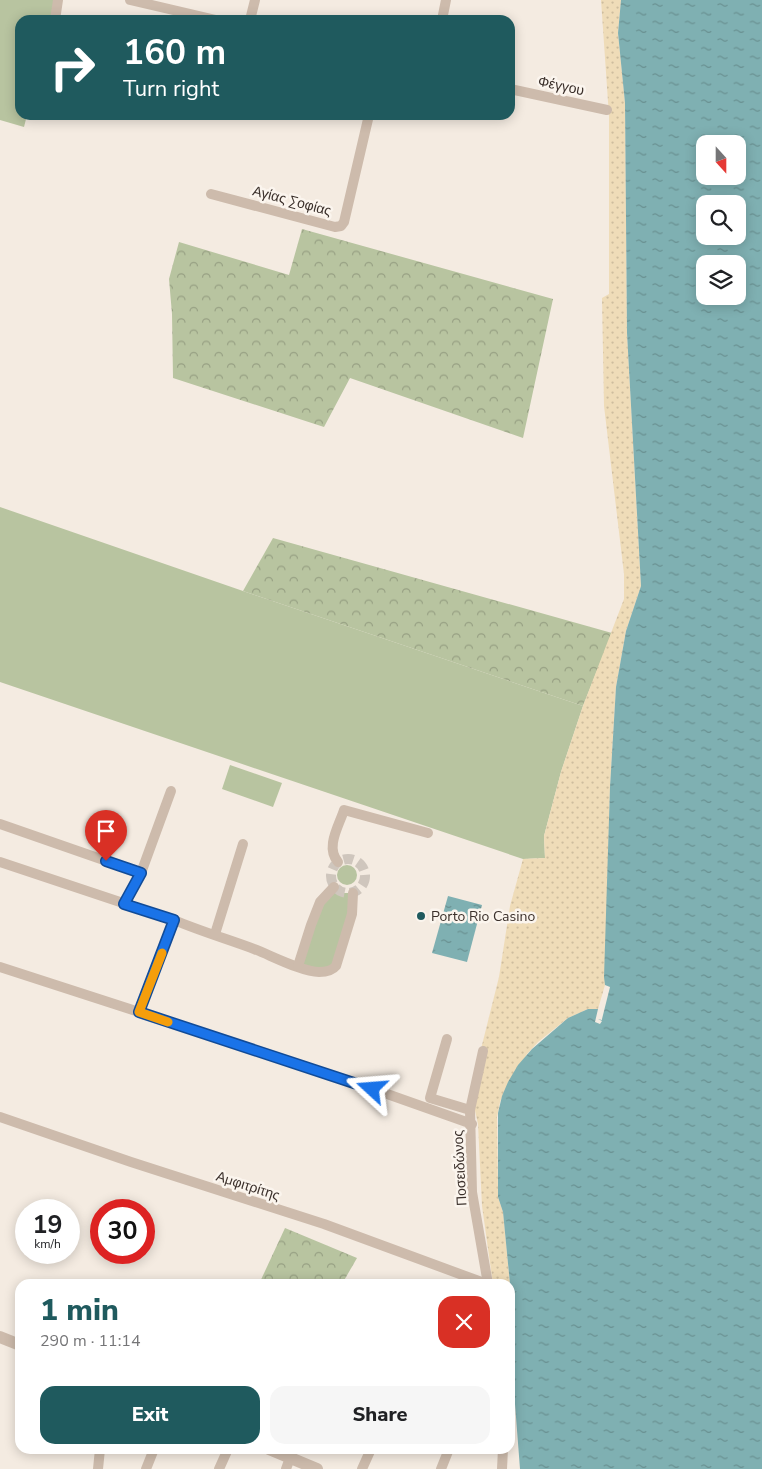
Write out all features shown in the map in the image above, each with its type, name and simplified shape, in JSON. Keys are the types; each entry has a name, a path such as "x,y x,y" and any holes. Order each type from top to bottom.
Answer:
{"street":[{"path":"56,15 58,0"},
{"path":"130,0 170,5 201,15"},
{"path":"251,15 255,0"},
{"path":"443,15 446,0"},
{"name":"Φέγγου","path":"515,90 606,110"},
{"name":"Αγίας Σοφίας","path":"211,194 335,227 341,226 344,222 368,120"},
{"path":"124,904 141,873 171,792"},
{"path":"338,862 332,847 344,810 428,833"},
{"path":"0,824 141,873"},
{"path":"215,934 243,844"},
{"path":"0,862 215,934 318,972 334,969 352,914 353,893"},
{"path":"298,966 320,902 334,887"},
{"path":"139,1012 174,920"},
{"path":"0,967 355,1083 472,1124"},
{"path":"446,1039 430,1098 470,1110"},
{"name":"Ποσειδώνος","path":"483,1052 470,1110 472,1124 472,1192 487,1279"},
{"name":"Αμφιτρίτης","path":"0,1117 131,1162 324,1224 474,1279"},
{"path":"0,1337 15,1343"},
{"path":"98,1469 100,1454"},
{"path":"146,1469 152,1454"},
{"path":"219,1469 226,1454"},
{"path":"275,1454 288,1463 317,1469"},
{"path":"362,1469 369,1454"},
{"path":"441,1469 447,1454"},
{"path":"502,1469 503,1454"}],"green space":[{"path":"0,0 55,0 51,15 15,15 15,120 26,120 24,127 0,120"},
{"path":"302,229 553,299 523,438 350,378 324,427 173,378 172,314 169,279 179,242 289,275"},
{"path":"0,507 583,706 561,772 544,836 545,858 523,859 0,682"},
{"path":"273,538 612,633 583,706 243,591"},
{"path":"230,765 282,783 273,807 222,789"},
{"path":"347,865 354,868 357,875 354,882 347,885 340,882 337,875 340,868"},
{"path":"335,889 344,893 353,893 334,969 298,966 320,902"},
{"path":"285,1228 357,1258 345,1279 261,1279"}],"sand":[{"path":"601,0 621,0 618,33 625,103 627,333 641,586 626,631 616,687 610,787 605,985 598,1009 588,1009 568,1018 538,1042 527,1054 500,1102 497,1117 498,1197 503,1212 510,1279 492,1279 482,1206 478,1124 474,1106 478,1061 499,977 510,906 523,859 545,858 544,836 561,772 583,706 624,599 624,574 604,406 602,298 609,294 609,116"}],"water":[{"path":"621,0 762,0 762,1469 520,1469 515,1404 515,1279 510,1279 503,1212 498,1197 498,1113 508,1082 518,1065 532,1049 568,1018 588,1009 598,1009 595,1022 600,1024 602,1021 598,1019 602,1020 610,987 605,985 604,977 610,787 616,687 626,631 641,586 627,333 625,103 618,33"},
{"path":"448,896 482,905 467,962 432,953"}],"tunnel":[{"path":"348,859 355,860 360,864 364,869 365,876 364,883 360,888 355,892 348,893 341,892 336,888 332,883 331,876 332,869 336,864 341,860 348,859"}],"slow traffic":[{"path":"162,953 139,1012 168,1022"}],"place":[{"name":"Porto Rio Casino","path":"421,916"}],"route":[{"path":"106,861 141,873 124,904 174,920 139,1012 372,1089"}]}
